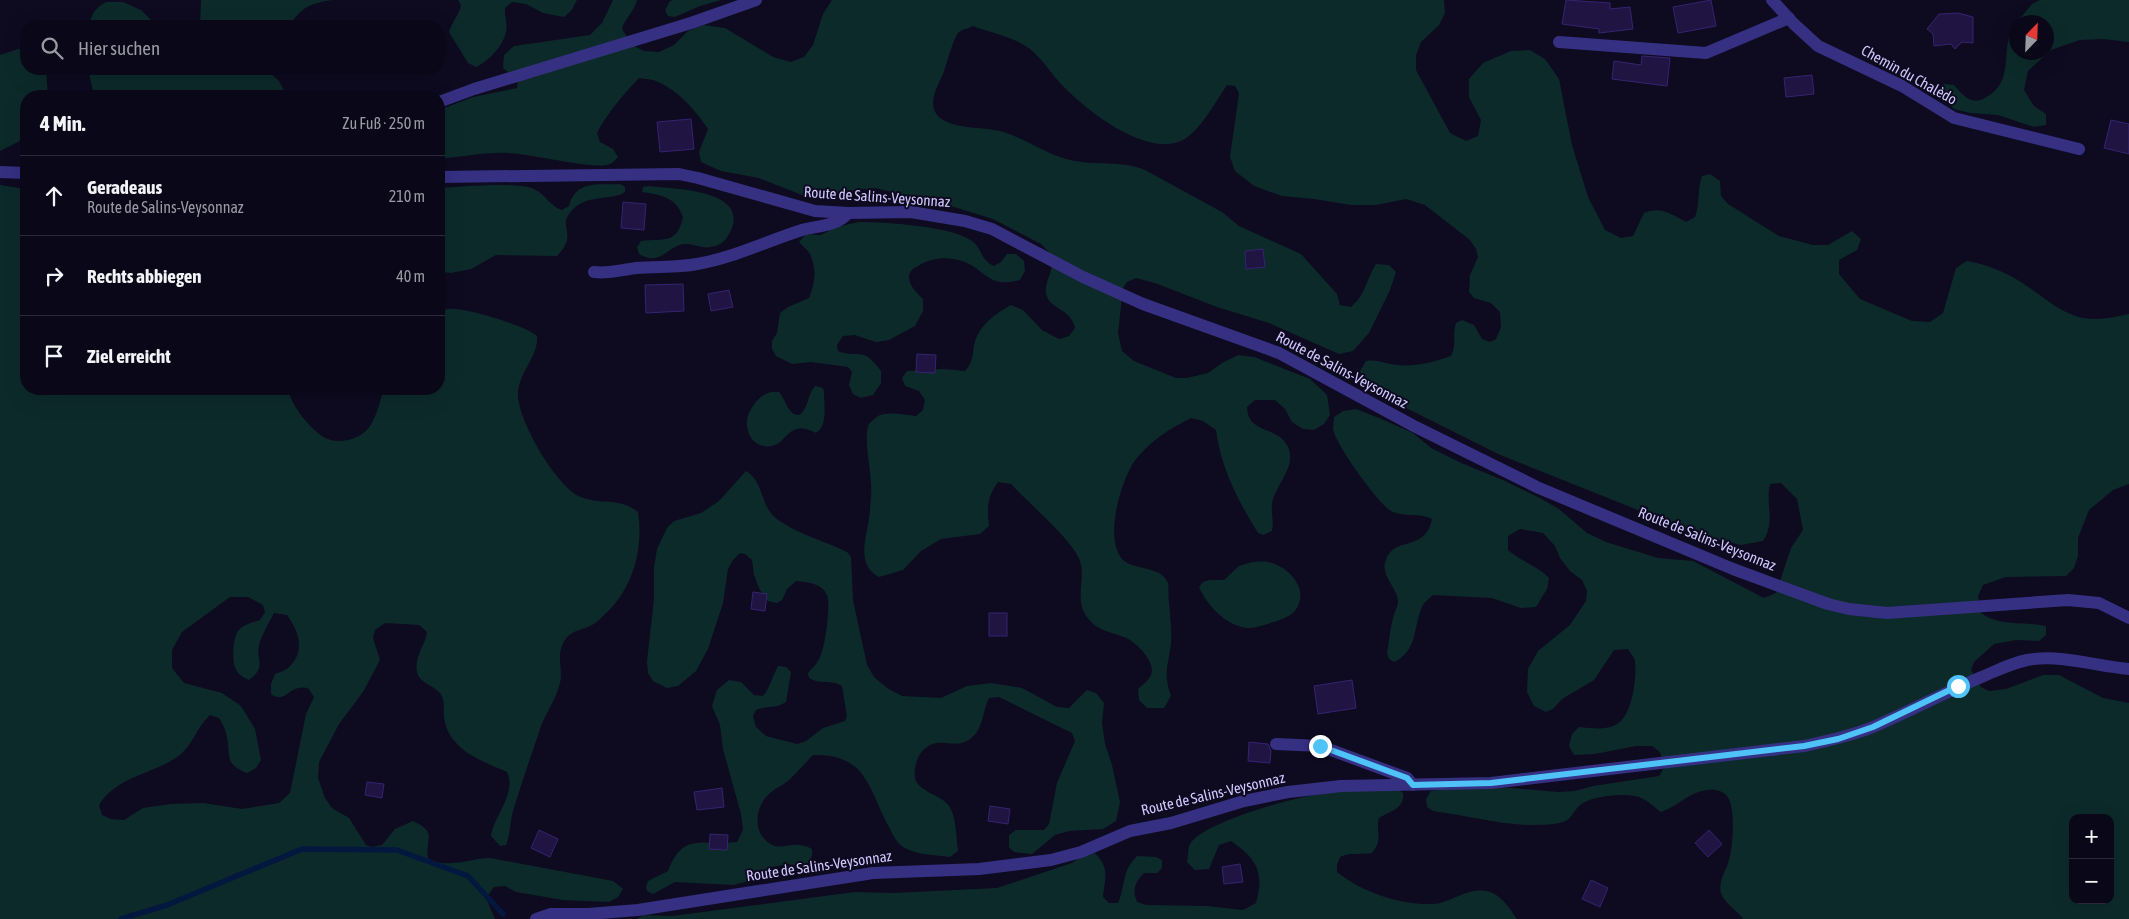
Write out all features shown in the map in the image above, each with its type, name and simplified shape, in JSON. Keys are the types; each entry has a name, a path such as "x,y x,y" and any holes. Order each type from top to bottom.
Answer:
{"street":[{"path":"445,100 483,86 690,23 756,0"},
{"name":"Chemin du Chalèdo","path":"1772,0 1818,46 1902,86 1954,118 2079,149"},
{"path":"1559,42 1706,53 1789,18"},
{"path":"0,172 20,173"},
{"name":"Route de Salins-Veysonnaz","path":"445,177 678,174 801,208 848,213 911,212 965,221 992,229 1083,277 1143,304 1279,353 1412,426 1539,488 1733,568 1828,604 1849,609 1886,613 2068,600 2099,603 2129,618"},
{"path":"594,272 608,273 634,268 696,265 803,230 837,221 844,218 848,213"},
{"name":"Route de Salins-Veysonnaz","path":"536,919 551,914 623,912 873,874 979,869 1051,860 1081,852 1130,831 1171,823 1259,798 1341,786 1491,783 1804,746 1838,739 1873,727 1958,686 2026,660 2067,659 2129,669"},
{"path":"1276,744 1320,746 1407,778 1413,785"}],"green space":[{"path":"201,0 333,0 319,2 307,7 294,20 200,20"},
{"path":"458,0 577,0 571,11 564,17 543,13 526,4 512,2 505,8 506,29 502,42 491,57 476,67 468,63 449,32 460,9 461,5"},
{"path":"613,0 637,0 622,29 632,45 644,51 659,52 674,45 688,31 703,25 725,28 773,57 791,62 804,57 813,45 823,14 832,0 1444,0 1445,13 1439,25 1421,42 1416,55 1416,70 1450,133 1466,141 1478,136 1481,120 1469,97 1469,79 1483,63 1511,51 1530,50 1545,59 1559,79 1572,145 1588,197 1605,230 1621,238 1633,236 1644,213 1650,211 1666,212 1686,222 1695,217 1702,176 1710,174 1720,181 1721,196 1728,204 1779,236 1813,245 1828,245 1852,231 1861,239 1857,250 1839,260 1839,274 1860,299 1912,321 1930,322 1943,313 1956,268 1967,261 2011,276 2059,309 2075,316 2095,319 2129,314 2129,484 2113,490 2089,510 2078,538 2078,556 2074,568 2066,576 2006,577 1983,585 1978,596 1981,613 2004,622 2046,626 2046,635 2039,641 2016,640 1994,644 1974,662 1971,670 1981,687 1989,691 2006,689 2043,675 2059,675 2103,698 2129,703 2129,919 1743,919 1725,900 1720,889 1721,880 1730,854 1733,817 1730,801 1727,796 1715,790 1705,790 1696,793 1661,812 1646,800 1635,796 1615,795 1599,797 1580,805 1570,818 1564,822 1539,825 1493,821 1433,811 1427,807 1426,799 1431,791 1451,788 1500,787 1558,792 1575,791 1593,786 1659,776 1664,768 1660,752 1652,746 1636,746 1595,754 1574,755 1569,746 1572,734 1579,727 1608,728 1622,720 1630,705 1634,687 1635,662 1628,649 1614,650 1594,680 1562,699 1553,709 1546,712 1534,706 1527,692 1528,669 1538,651 1570,625 1586,601 1587,591 1582,580 1570,571 1560,558 1555,546 1543,533 1520,529 1508,536 1508,550 1549,578 1547,589 1536,607 1521,608 1492,598 1433,595 1422,607 1414,638 1407,652 1394,662 1389,659 1387,653 1390,631 1398,603 1396,592 1385,571 1386,560 1390,552 1396,548 1423,536 1432,519 1396,513 1391,511 1376,497 1341,447 1333,429 1334,417 1343,411 1356,409 1379,418 1413,433 1431,448 1459,462 1538,497 1559,509 1587,533 1606,542 1658,558 1693,561 1764,598 1776,593 1791,548 1803,530 1797,499 1781,483 1770,484 1770,520 1767,534 1763,541 1741,545 1703,536 1498,454 1388,399 1364,384 1360,371 1366,361 1417,365 1451,356 1454,348 1456,323 1462,320 1474,325 1482,339 1490,342 1496,339 1501,327 1500,312 1491,303 1474,298 1469,292 1470,275 1478,257 1476,249 1470,240 1425,205 1406,199 1376,205 1351,205 1282,196 1254,186 1235,171 1230,157 1239,93 1235,86 1227,85 1199,126 1185,139 1164,144 1148,142 1116,128 1100,118 1073,96 1040,58 1024,45 973,26 959,32 957,35 933,101 933,106 938,116 950,123 1000,131 1070,160 1127,165 1145,170 1222,212 1239,226 1301,254 1337,294 1340,305 1351,307 1356,303 1376,264 1389,265 1396,272 1390,290 1369,333 1353,351 1339,354 1269,323 1217,307 1155,283 1136,278 1127,282 1123,288 1118,333 1122,351 1134,361 1176,378 1187,378 1208,373 1238,355 1254,357 1310,379 1327,395 1330,415 1324,424 1314,430 1303,429 1292,422 1285,409 1275,400 1255,400 1247,407 1252,422 1278,435 1288,447 1290,454 1288,469 1272,504 1272,531 1263,535 1258,533 1231,484 1218,444 1216,430 1203,421 1191,418 1168,431 1148,446 1130,468 1117,508 1114,537 1117,549 1122,559 1127,563 1159,573 1168,583 1171,644 1167,675 1171,696 1164,708 1147,708 1139,700 1138,689 1151,675 1152,670 1149,660 1138,646 1130,640 1096,626 1087,617 1081,603 1082,575 1080,561 1076,552 1060,532 1011,484 998,482 994,487 989,503 989,526 980,534 941,539 921,551 903,570 879,577 871,571 865,556 864,548 871,491 867,445 869,424 877,417 887,414 916,416 923,410 925,400 919,391 905,386 902,378 907,371 944,369 965,371 971,361 977,335 994,316 1011,305 1023,310 1042,330 1059,339 1069,336 1075,328 1073,321 1065,312 1051,302 1046,293 1051,268 1051,254 1041,244 993,219 951,206 875,188 847,191 828,198 802,195 759,178 721,171 701,162 699,152 708,129 698,115 673,91 649,79 639,78 616,104 597,133 600,142 613,149 618,157 609,164 599,166 507,153 445,158 445,108 473,97 517,88 518,80 503,68 504,55 514,46 590,35 602,23"},
{"path":"721,0 700,6 675,17 668,16 665,10 670,1"},
{"path":"2040,0 2129,0 2129,42 2103,39 2080,40 2054,49 2054,15 2023,15 2032,4"},
{"path":"106,2 123,2 141,10 151,20 91,20 94,12"},
{"path":"2009,39 2009,60 2040,60 2028,71 2024,90 2034,106 2046,114 2046,125 2034,127 1998,115 1970,113 1954,109 1938,92 1944,84 1954,85 1967,98 1974,101 1983,99 1994,92 2001,83 2004,74"},
{"path":"20,49 20,75 46,75 48,90 20,90 20,141 0,151 0,55"},
{"path":"89,75 272,75 279,81 284,90 93,90"},
{"path":"620,184 625,187 625,192 612,197 590,200 575,207 566,219 566,243 557,256 496,255 471,269 445,272 445,188 501,185 525,187 538,191 554,206 562,210 569,206 576,192 582,188 596,185"},
{"path":"0,185 20,188 20,395 290,395 296,408 311,427 328,439 341,441 355,438 366,431 376,413 382,395 445,395 445,310 462,310 484,315 510,323 537,336 535,351 521,380 518,396 520,407 532,437 551,468 571,491 589,500 623,504 638,512 639,541 634,569 622,595 598,621 571,634 562,646 560,655 560,683 541,726 525,773 512,815 506,845 500,846 491,836 509,788 507,772 468,753 452,738 444,717 441,695 420,678 417,672 418,656 427,632 419,625 385,623 375,630 373,638 380,660 363,692 339,724 319,762 318,778 325,798 332,808 349,818 366,845 372,847 382,845 395,829 413,821 421,825 428,832 428,858 435,861 450,863 490,858 613,881 623,889 618,897 609,902 563,900 516,892 505,886 494,887 486,898 495,919 0,919","holes":["230,597 248,597 263,605 265,612 260,620 248,624 236,634 233,654 237,672 249,680 258,671 260,664 259,645 274,613 287,615 299,640 298,653 289,667 275,674 271,684 271,694 282,697 295,689 308,688 314,697 306,714 290,793 279,803 242,809 203,803 171,804 143,808 124,820 111,819 102,815 99,805 107,795 126,781 170,762 180,755 210,715 219,718 226,731 229,758 234,766 247,773 256,768 261,760 255,729 241,706 222,693 184,683 172,668 172,650 182,632"]},
{"path":"643,187 689,190 718,198 728,205 733,215 732,228 724,241 715,246 704,247 684,244 663,255 652,258 639,254 637,247 641,241 673,236 677,232 683,217 672,201 661,196 642,192"},
{"path":"859,222 901,224 950,232 976,244 986,261 994,266 1001,262 1007,254 1016,254 1024,261 1025,271 1020,280 1010,282 996,281 965,262 944,258 931,260 913,269 909,277 910,283 923,299 923,311 915,326 889,340 876,342 855,335 843,336 837,345 838,351 868,357 881,371 881,383 873,395 861,398 853,394 849,385 852,372 848,367 811,362 792,364 776,356 772,349 772,341 777,333 780,313 788,307 809,298 813,287 814,271 812,260 809,252 799,242 806,234 821,235 836,227"},
{"path":"815,386 823,388 824,392 824,420 820,430 816,433 799,428 789,433 779,443 770,446 760,445 752,439 748,431 747,420 755,403 760,398 769,393 779,392 792,413 800,415"},
{"path":"746,471 756,481 768,508 777,519 802,533 847,552 851,557 853,600 867,665 874,677 887,688 902,696 941,698 967,686 991,683 1022,688 1057,707 1069,708 1087,690 1096,693 1104,703 1102,723 1105,744 1112,765 1120,802 1116,821 1103,829 1069,831 1055,835 1032,854 1014,852 1009,847 1009,835 1016,830 1044,830 1049,824 1057,783 1075,741 1072,733 999,697 989,698 975,735 962,743 931,744 922,751 915,766 917,783 946,802 952,811 958,851 950,857 921,853 902,846 897,842 892,833 864,776 856,767 845,760 831,756 813,755 789,780 772,791 761,805 758,813 758,827 766,840 776,846 800,845 812,849 812,856 808,863 800,866 787,864 772,867 746,882 733,885 675,882 653,894 647,891 648,881 668,871 674,858 687,845 704,842 737,842 743,830 741,814 723,749 720,725 712,706 717,690 729,680 741,682 754,695 763,696 778,666 786,667 791,672 786,702 779,706 756,710 753,716 756,727 766,736 797,744 806,741 823,728 845,721 847,716 842,686 813,680 809,678 808,673 819,659 824,645 828,607 825,591 814,584 796,581 787,589 782,600 777,603 768,601 760,590 754,575 752,560 745,554 740,553 728,569 723,603 708,649 696,671 678,686 667,688 653,681 648,673 647,661 654,599 654,567 657,549 667,528 674,521 701,513 719,501"},
{"path":"1252,562 1268,562 1282,567 1298,584 1300,598 1298,606 1289,616 1251,628 1235,625 1220,615 1207,602 1199,587 1203,582 1210,580 1224,580 1239,566"},
{"path":"1399,790 1403,793 1402,803 1396,809 1379,818 1376,848 1372,853 1351,854 1340,857 1337,872 1369,891 1394,900 1419,904 1436,904 1471,892 1488,891 1500,898 1517,919 637,919 643,915 672,916 855,892 892,893 997,888 1072,863 1084,854 1095,853 1105,869 1103,897 1109,903 1118,903 1128,868 1137,856 1156,857 1162,860 1162,868 1157,873 1144,873 1138,880 1135,886 1137,902 1146,905 1207,906 1243,910 1256,903 1259,892 1259,874 1252,860 1240,847 1231,841 1219,845 1209,869 1195,870 1187,862 1189,846 1197,837 1212,828 1255,810 1302,797 1342,791"}],"building":[{"path":"1566,0 1610,3 1610,9 1630,7 1633,29 1599,33 1599,29 1562,24"},
{"path":"1711,0 1716,26 1678,33 1673,7"},
{"path":"1958,13 1973,17 1973,43 1962,42 1955,49 1951,44 1934,46 1933,34 1927,29 1939,14"},
{"path":"1642,56 1670,58 1667,86 1612,79 1614,61 1641,65"},
{"path":"1812,75 1814,94 1786,97 1784,78"},
{"path":"691,119 694,149 660,152 657,122"},
{"path":"2111,120 2129,124 2129,154 2104,148"},
{"path":"623,202 646,204 644,230 621,228"},
{"path":"1263,249 1265,267 1246,269 1245,251"},
{"path":"683,284 684,311 646,313 645,285"},
{"path":"729,290 733,307 711,311 708,294"},
{"path":"917,354 936,355 935,373 916,372"},
{"path":"753,592 767,594 765,611 751,609"},
{"path":"989,613 1007,613 1007,636 989,636"},
{"path":"1352,680 1356,708 1318,714 1314,686"},
{"path":"1249,742 1268,744 1271,751 1270,763 1248,761"},
{"path":"367,782 384,784 382,798 365,795"},
{"path":"722,788 724,807 697,810 694,792"},
{"path":"990,806 1010,809 1008,824 988,821"},
{"path":"539,830 558,839 550,857 531,848"},
{"path":"1709,830 1722,844 1708,857 1695,843"},
{"path":"710,834 728,835 727,850 709,849"},
{"path":"1240,864 1243,882 1224,884 1222,867"},
{"path":"1591,880 1608,888 1600,907 1582,899"}],"waterway":[{"path":"121,919 167,905 302,849 397,850 468,876 503,914"}],"route":[{"path":"1320,746 1407,778 1413,785 1491,783 1703,759 1804,746 1838,739 1873,727 1958,686"}]}
